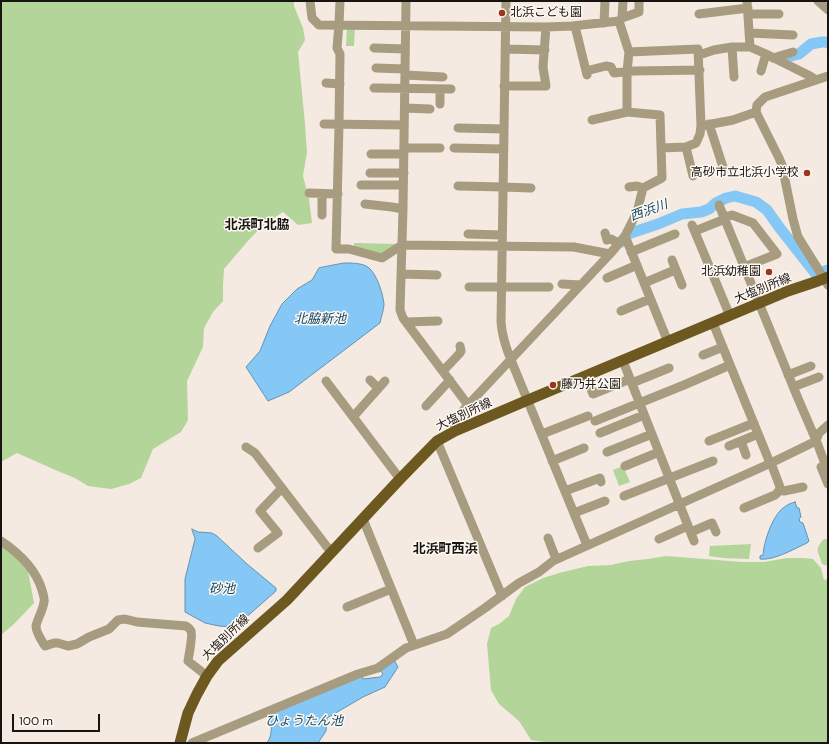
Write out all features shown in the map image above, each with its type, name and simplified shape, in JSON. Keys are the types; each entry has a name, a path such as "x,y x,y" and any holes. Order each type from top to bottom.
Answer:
{"main road":[{"name":"大塩別所線","path":"180,743 188,713 207,676 218,661 287,600 437,441 455,431 788,291 826,279"}],"street":[{"path":"310,1 312,18 319,25 546,27 575,26 620,20 639,12 639,1"},
{"path":"340,1 337,48 340,54 340,84 336,249 349,249 382,258 402,245 574,247 610,254"},
{"path":"406,1 404,173 400,310 403,318 468,405"},
{"path":"506,1 502,235 502,328 504,343 587,545"},
{"path":"604,23 605,1"},
{"path":"623,1 620,20 629,52 627,72 627,112"},
{"path":"818,1 828,10"},
{"path":"748,8 750,47"},
{"path":"699,14 748,8 780,14"},
{"path":"575,26 586,73 606,66 611,67 614,73 700,70"},
{"path":"504,86 546,86 543,67 546,27"},
{"path":"749,33 793,35"},
{"path":"699,55 714,50 732,47 750,47 816,80"},
{"path":"732,47 734,77"},
{"path":"374,48 405,49"},
{"path":"629,52 698,48 705,125 723,167"},
{"path":"505,49 544,50"},
{"path":"770,56 793,52"},
{"path":"762,71 770,56"},
{"path":"376,68 443,77"},
{"path":"826,279 798,237 782,165 756,112 757,106 764,97 828,76"},
{"path":"326,83 340,84"},
{"path":"374,88 451,89"},
{"path":"440,89 440,104"},
{"path":"405,108 430,109"},
{"path":"592,120 627,112 660,115 662,178 643,188 637,186 629,187"},
{"path":"705,125 733,120 756,112"},
{"path":"324,124 404,125"},
{"path":"660,148 686,147 696,143 705,125"},
{"path":"458,128 504,129"},
{"path":"686,147 694,176"},
{"path":"371,154 440,148"},
{"path":"454,148 504,149"},
{"path":"370,173 404,173"},
{"path":"361,185 403,185"},
{"path":"458,186 531,188"},
{"path":"455,431 455,420 468,405 610,254 625,236 638,208 643,188"},
{"path":"309,193 338,194"},
{"path":"322,194 322,215"},
{"path":"365,204 403,209"},
{"path":"719,205 788,375 822,454 828,472"},
{"path":"730,316 694,228 732,215 754,223 778,255 744,267"},
{"path":"605,233 608,240 611,239 618,243"},
{"path":"468,234 502,235"},
{"path":"631,252 675,234"},
{"path":"625,236 668,342"},
{"path":"672,260 682,285"},
{"path":"607,278 637,265"},
{"path":"644,283 675,270"},
{"path":"402,274 437,275"},
{"path":"562,284 581,285"},
{"path":"469,287 548,287"},
{"path":"621,311 650,299"},
{"path":"406,322 438,321"},
{"path":"713,323 780,487 776,495 744,508"},
{"path":"443,371 460,353 460,346"},
{"path":"703,356 723,347"},
{"path":"623,361 691,533"},
{"path":"542,434 639,403 730,365"},
{"path":"788,375 811,366"},
{"path":"586,376 593,394 631,381 658,369 669,368"},
{"path":"793,387 819,377"},
{"path":"370,380 379,390"},
{"path":"426,406 450,380"},
{"path":"326,381 400,479"},
{"path":"353,417 379,390 385,381"},
{"path":"600,433 644,415"},
{"path":"709,441 754,423"},
{"path":"192,743 358,674 378,668 406,648 447,634 519,583 539,572 556,559 816,441 819,433 828,425"},
{"path":"607,452 652,434"},
{"path":"729,446 758,434"},
{"path":"437,441 502,596"},
{"path":"741,441 746,455"},
{"path":"246,447 255,452 331,552"},
{"path":"552,461 584,448"},
{"path":"626,466 659,452"},
{"path":"822,454 820,463 828,484"},
{"path":"624,496 713,461"},
{"path":"565,491 600,478 601,482"},
{"path":"779,490 784,491 803,487"},
{"path":"258,548 278,533 260,511 282,488"},
{"path":"574,513 605,501"},
{"path":"363,519 414,645"},
{"path":"659,539 691,533 712,523 716,532"},
{"path":"548,538 556,559"},
{"path":"1,541 17,554 33,571 37,578 45,600 36,626 45,646 54,643 68,646 76,644 109,629 118,620 125,619 137,622 182,625 191,630 192,636 188,661 207,676"},
{"path":"347,607 391,589"}],"green space":[{"path":"1,1 294,1 294,6 303,28 305,40 298,52 307,152 303,176 309,199 312,223 298,225 283,212 263,225 224,269 223,301 213,312 204,328 203,347 187,381 188,420 181,432 153,449 141,478 129,484 111,489 88,486 75,478 17,453 1,462"},
{"path":"347,27 355,27 354,46 346,46"},
{"path":"354,243 398,244 382,256 354,248"},
{"path":"623,466 630,482 619,486 613,470"},
{"path":"828,538 828,566 822,564 818,554 818,549 824,539"},
{"path":"751,544 749,559 709,556 710,546"},
{"path":"1,545 12,551 28,571 34,603 1,635"},
{"path":"666,556 742,562 764,562 787,558 803,558 813,559 821,568 824,580 828,579 828,743 552,743 531,740 519,721 499,704 491,690 487,644 491,628 509,616 516,599 525,587 543,578 588,566 611,565"}],"water":[{"name":"北脇新池","path":"344,263 366,266 371,270 377,279 384,304 380,323 289,392 268,401 246,367 260,351 270,326 282,304 297,289 312,280 319,268"},
{"path":"795,502 797,508 799,508 801,517 799,519 800,522 803,523 809,541 777,556 760,559 760,556 763,555 765,542 773,521 781,510 787,505"},
{"name":"砂池","path":"192,529 198,532 212,533 217,536 276,588 276,591 235,627 205,623 185,612 185,579 195,539"},
{"name":"ひょうたん池","path":"394,660 398,667 385,687 363,697 327,718 326,731 318,743 267,743 271,729 269,714 362,676 363,679 380,677 383,674 380,670"}],"waterway":[{"path":"783,58 799,54 811,44 822,42 828,43"},
{"name":"西浜川","path":"622,242 628,234 682,214 701,212 709,209 716,203 726,198 735,196 756,202 767,210 816,274 828,270"}],"place":[{"name":"北浜こども園","path":"502,13"},
{"name":"高砂市立北浜小学校","path":"807,173"},
{"name":"北浜幼稚園","path":"769,272"},
{"name":"藤乃井公園","path":"553,385"}],"district":[{"name":"北浜町北脇","path":"257,226"},
{"name":"北浜町西浜","path":"445,550"}]}
